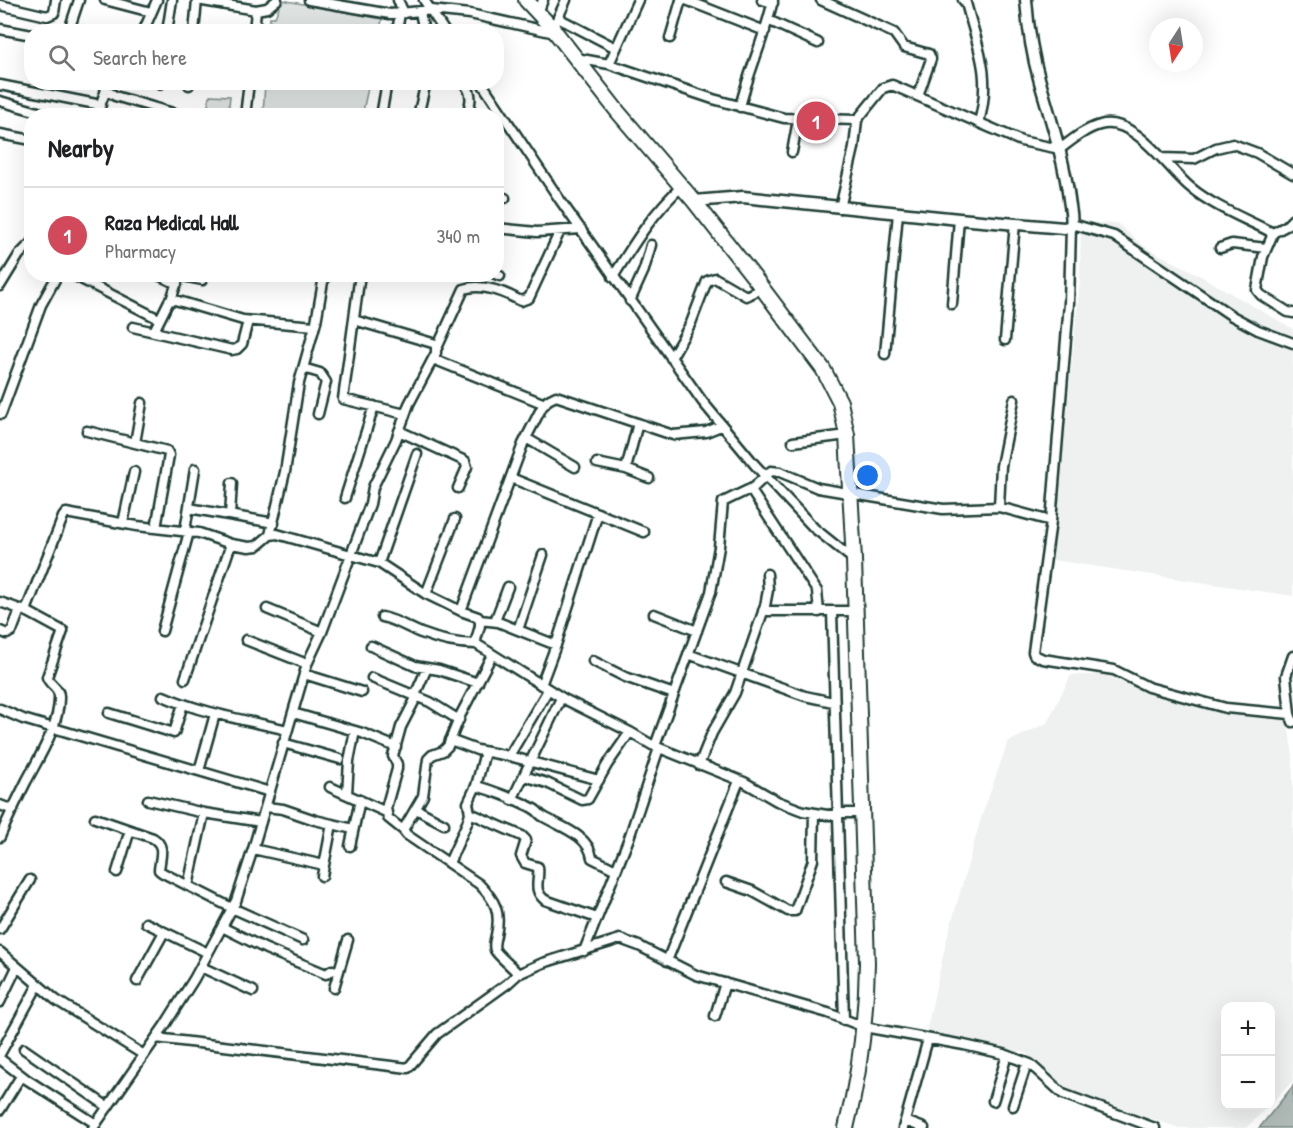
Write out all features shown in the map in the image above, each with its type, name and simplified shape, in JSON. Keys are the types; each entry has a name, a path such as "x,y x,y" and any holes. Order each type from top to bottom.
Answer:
{"main road":[{"path":"526,0 541,7 575,58 682,186 763,288 823,369 840,402 848,435 851,492 867,963 864,1027 856,1087 846,1128"}],"street":[{"path":"0,5 47,16 54,13 56,0"},
{"path":"72,24 79,0"},
{"path":"105,0 151,12"},
{"path":"146,24 156,0"},
{"path":"168,24 172,0"},
{"path":"195,24 197,0 222,2 256,10 267,8 278,0"},
{"path":"309,0 374,12 402,13 431,10 555,27 616,48"},
{"path":"398,0 402,13 399,24"},
{"path":"424,0 440,24"},
{"path":"555,27 566,0"},
{"path":"609,64 638,0"},
{"path":"670,38 684,0 765,31"},
{"path":"740,106 773,2 762,0"},
{"path":"821,0 894,33 904,47 928,54 931,59 918,96"},
{"path":"963,0 966,3 985,75 986,90 979,122"},
{"path":"1026,0 1027,20 1035,63 1060,149 1071,225 1069,303 1051,521 1034,656 1114,670 1148,687 1232,710 1291,718 1287,676 1293,656"},
{"path":"255,24 256,10"},
{"path":"420,12 422,24"},
{"path":"768,20 818,43"},
{"path":"0,29 24,34"},
{"path":"575,58 609,64 740,106 798,120 857,120"},
{"path":"0,85 24,90"},
{"path":"840,208 854,148 857,120 887,86 899,87 1021,141 1060,149 1088,130 1101,125 1110,124 1129,131 1155,150 1192,189 1272,234"},
{"path":"25,90 101,105"},
{"path":"100,108 104,90"},
{"path":"109,90 115,96 156,108"},
{"path":"246,108 248,90"},
{"path":"382,108 386,90"},
{"path":"420,108 424,90"},
{"path":"468,108 471,99 469,90"},
{"path":"486,90 499,108"},
{"path":"0,101 24,108"},
{"path":"504,116 630,301 722,426 814,528 854,560"},
{"path":"792,152 798,120"},
{"path":"0,134 24,138"},
{"path":"1162,158 1194,159 1216,148 1233,144 1257,153 1293,174"},
{"path":"614,277 644,228 661,206 682,186"},
{"path":"694,201 742,197 1064,228 1071,225 1114,236 1232,316 1258,330 1293,343"},
{"path":"885,354 898,213"},
{"path":"952,304 959,219"},
{"path":"1293,219 1272,234 1266,248 1257,290 1260,295 1293,313"},
{"path":"1005,340 1015,223"},
{"path":"504,229 537,232 581,229"},
{"path":"0,1059 94,1126 156,1038 201,967 232,908 266,807 307,664 322,632 370,504 373,487 464,289 495,290 526,301 560,231"},
{"path":"1221,248 1232,244 1266,248"},
{"path":"630,301 644,270 651,245"},
{"path":"0,286 24,250"},
{"path":"671,358 691,323 707,281 715,278 746,296 763,288"},
{"path":"1,414 41,305 54,282"},
{"path":"87,282 159,319"},
{"path":"154,331 178,282"},
{"path":"0,631 9,634 27,608 66,513 187,531 231,544 257,546 270,535 285,472 303,368 324,282"},
{"path":"359,282 342,399 405,414"},
{"path":"171,300 248,321 315,326"},
{"path":"354,320 436,344 437,348"},
{"path":"133,327 232,350 242,344 248,321"},
{"path":"433,359 545,404"},
{"path":"303,368 320,373 326,382 318,414"},
{"path":"461,611 526,438 548,400 556,396 666,433 681,435 706,432 722,426"},
{"path":"999,507 1001,466 1014,400"},
{"path":"135,443 142,404"},
{"path":"345,498 374,406"},
{"path":"626,469 638,423"},
{"path":"87,431 164,450 169,455 156,528"},
{"path":"399,431 465,461 467,467 458,488"},
{"path":"793,442 848,435"},
{"path":"526,438 575,467"},
{"path":"379,563 417,454"},
{"path":"597,463 626,469 649,478"},
{"path":"162,631 187,531 195,469"},
{"path":"584,951 616,870 674,694 711,592 719,547 723,502 750,489 775,471 818,488 943,509 999,507 1051,521"},
{"path":"123,523 134,472"},
{"path":"511,478 644,532"},
{"path":"230,516 232,483"},
{"path":"750,489 817,591 819,612"},
{"path":"189,508 274,523"},
{"path":"509,756 544,687 598,513"},
{"path":"426,594 455,519"},
{"path":"270,535 278,534 379,563 426,594 478,617 480,620 495,621 556,645"},
{"path":"185,679 231,544"},
{"path":"518,630 543,555"},
{"path":"699,765 712,733 731,702 764,611 768,590 767,574"},
{"path":"495,621 507,587"},
{"path":"0,602 24,611 63,631 47,677 58,691 59,697 53,727 42,754 0,837"},
{"path":"267,609 322,632"},
{"path":"764,611 856,611"},
{"path":"832,611 844,1020"},
{"path":"654,614 697,631"},
{"path":"381,617 398,621 422,633 452,643 476,644 561,698 657,747 739,781 777,801 802,811 827,815 863,813"},
{"path":"476,644 480,620"},
{"path":"246,640 307,664"},
{"path":"371,646 415,666 439,670 478,683"},
{"path":"688,654 805,696 833,702"},
{"path":"404,830 423,796 428,759 437,752 443,751 450,740 492,655"},
{"path":"593,661 625,677 674,694"},
{"path":"427,668 402,727 393,756 397,769 386,812 388,818 404,830 406,835 479,884 489,894 498,911 499,919 494,943 495,950 518,974"},
{"path":"304,674 362,692"},
{"path":"372,678 430,702 459,720"},
{"path":"163,696 215,714 287,730"},
{"path":"512,800 561,698"},
{"path":"109,713 174,733 183,704"},
{"path":"0,709 23,718 270,792"},
{"path":"293,713 356,731 396,747"},
{"path":"199,771 215,714"},
{"path":"347,794 349,761 356,731"},
{"path":"524,776 547,783 582,800 588,799 630,732"},
{"path":"450,740 485,752 509,756 599,780"},
{"path":"283,743 340,759"},
{"path":"448,863 461,838 470,813 468,803 476,786 485,752"},
{"path":"667,961 739,781"},
{"path":"476,786 536,811 544,818 569,830 587,845 591,850 592,858 616,870"},
{"path":"330,787 386,812"},
{"path":"148,800 204,813 261,822"},
{"path":"350,846 360,800"},
{"path":"0,805 12,810"},
{"path":"266,807 283,809 353,829"},
{"path":"416,809 444,824"},
{"path":"188,886 204,813"},
{"path":"470,813 522,836 526,840 521,856 525,863 538,867 536,889 539,896 544,900 597,918"},
{"path":"726,882 752,891 792,912 795,911 812,864 814,813"},
{"path":"95,818 159,842 162,850 159,870 232,908 303,940"},
{"path":"322,876 332,824"},
{"path":"117,872 130,830"},
{"path":"253,849 324,865"},
{"path":"0,929 30,880"},
{"path":"146,923 208,953"},
{"path":"222,927 266,949 326,974 332,970 339,971"},
{"path":"137,981 164,932"},
{"path":"156,1038 408,1068 437,1034 518,974 543,963 620,939 639,946 696,975 828,1013 864,1027 1007,1055 1027,1063 1063,1094 1155,1128"},
{"path":"334,988 348,940"},
{"path":"0,952 56,1000 144,1055"},
{"path":"0,1002 17,967"},
{"path":"201,967 253,991"},
{"path":"716,1016 725,983"},
{"path":"0,1054 38,985"},
{"path":"924,1128 904,1124 928,1039"},
{"path":"24,1049 108,1107"},
{"path":"993,1101 1007,1055"},
{"path":"1013,1106 1027,1063"},
{"path":"0,1110 21,1076"}],"shaded area":[{"path":"282,0 382,19 381,24 270,24 270,17 275,17"},
{"path":"265,90 368,90 364,108 263,108"},
{"path":"210,95 230,96 229,108 207,108"},
{"path":"1081,222 1117,223 1145,247 1194,272 1293,329 1293,596 1052,560 1080,281"},
{"path":"1071,675 1124,675 1201,703 1287,718 1293,755 1293,1081 1275,1099 1275,1002 1221,1002 1221,1110 1264,1110 1246,1128 1179,1128 1064,1088 1026,1053 926,1033 946,942 981,818 1008,742 1047,723"},
{"path":"1293,1086 1293,1128 1259,1128"}],"place":[{"name":"Raza Medical Hall","path":"816,121"}]}
